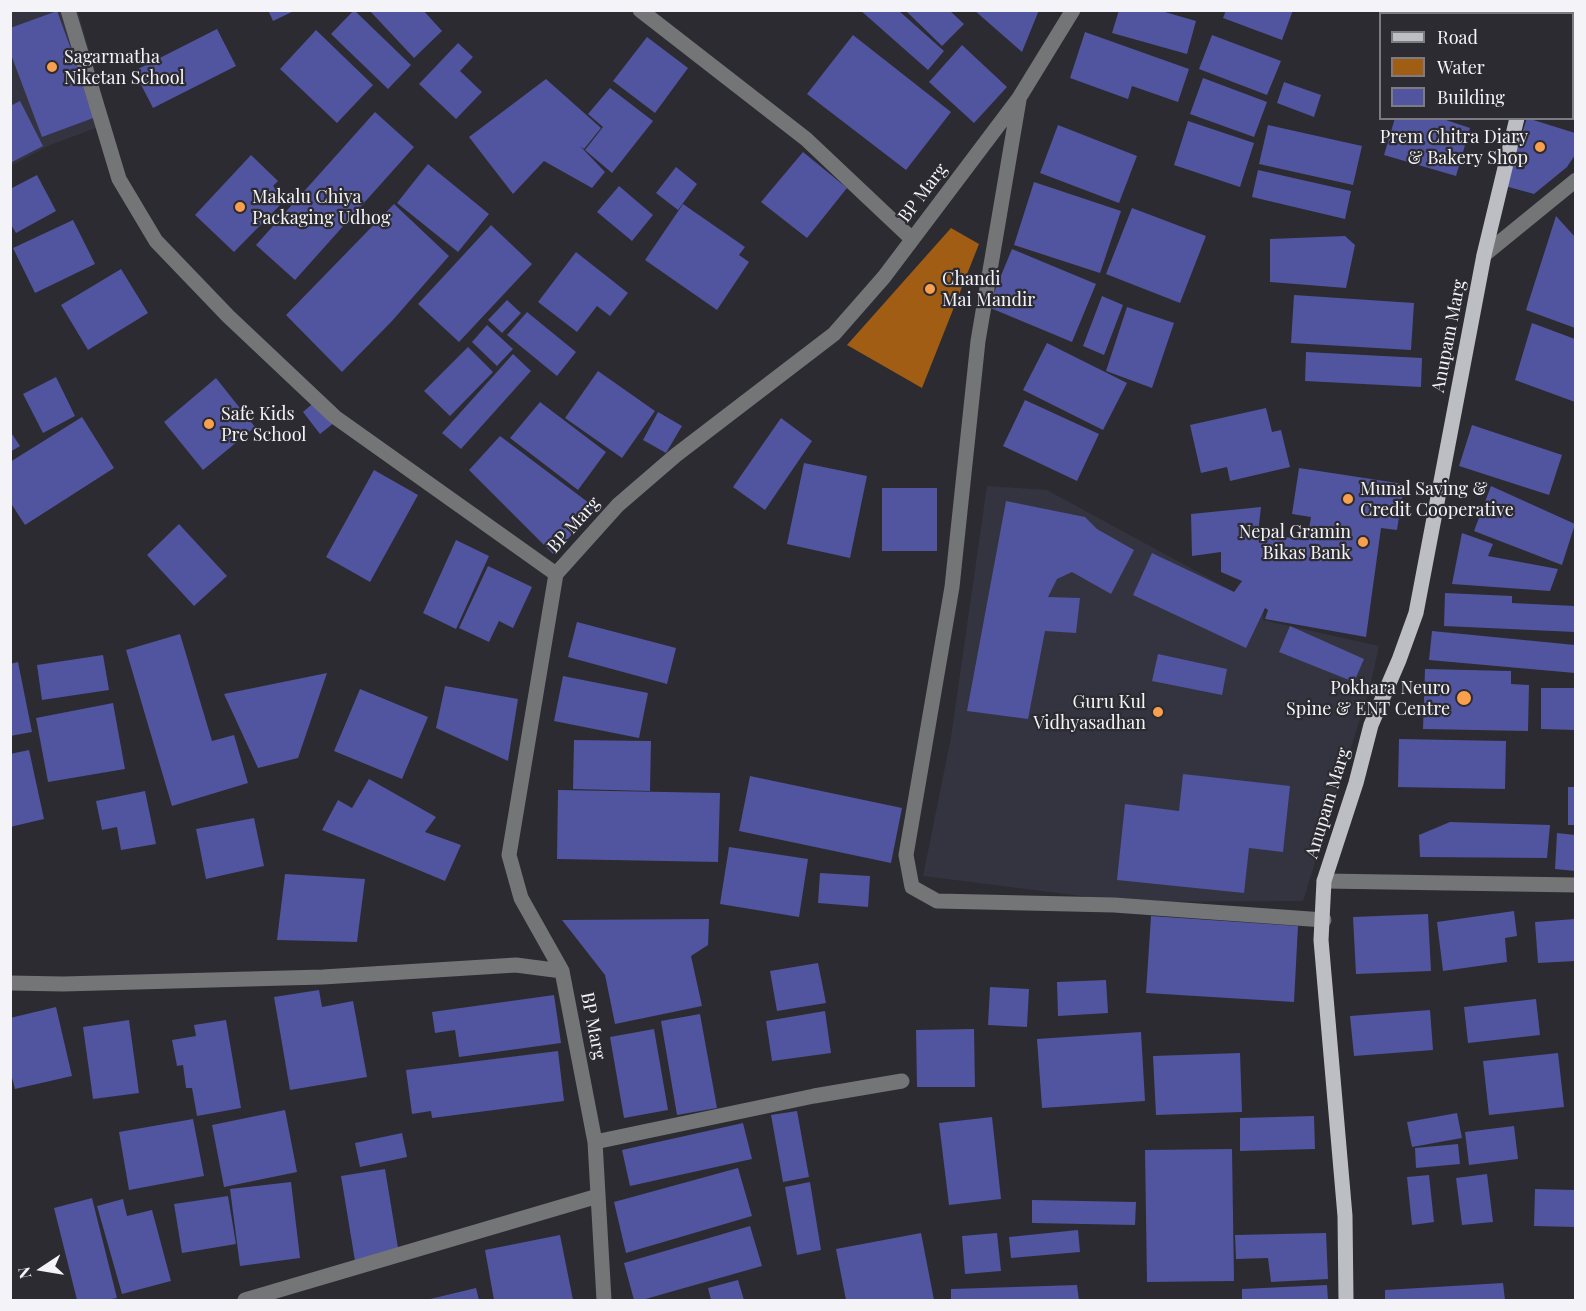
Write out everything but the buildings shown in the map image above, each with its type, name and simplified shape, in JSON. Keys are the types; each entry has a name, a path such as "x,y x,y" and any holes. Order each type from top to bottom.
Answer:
{"main road":[{"name":"Anupam Marg","path":"1346,1300 1345,1216 1321,940 1324,920 1324,881 1356,783 1371,725 1416,613 1484,255 1517,120"}],"street":[{"path":"68,10 119,179 156,241 228,316 336,417 556,574"},
{"path":"640,10 806,139 912,239"},
{"name":"BP Marg","path":"604,1300 594,1143 562,970 521,898 508,855 556,574 618,505 676,454 834,334 884,277 1019,98 1073,10"},
{"path":"1019,98 978,341 952,587 906,855 912,887 937,901 1114,905 1324,920"},
{"path":"1484,255 1575,180"},
{"path":"1324,881 1575,885"},
{"path":"10,983 63,984 323,977 516,965 562,970"},
{"path":"594,1143 814,1096 902,1081"},
{"path":"245,1300 598,1196"}],"shaded area":[{"name":"Sagarmatha Niketan School","path":"11,11 78,11 109,123 48,146 11,166"},
{"name":"Guru Kul Vidhyasadhan","path":"987,486 1047,490 1264,608 1263,620 1379,646 1370,687 1303,901 1128,902 923,876 951,737"}],"water":[{"name":"Chandi Mai Mandir","path":"951,228 979,244 922,388 847,345"}],"place":[{"name":"Sagarmatha Niketan School","path":"52,67"},
{"name":"Prem Chitra Diary & Bakery Shop","path":"1540,147"},
{"name":"Makalu Chiya Packaging Udhog","path":"240,207"},
{"name":"Chandi Mai Mandir","path":"930,289"},
{"name":"Safe Kids Pre School","path":"209,424"},
{"name":"Munal Saving & Credit Cooperative","path":"1348,499"},
{"name":"Nepal Gramin Bikas Bank","path":"1363,542"},
{"name":"Pokhara Neuro Spine & ENT Centre","path":"1464,698"},
{"name":"Guru Kul Vidhyasadhan","path":"1158,712"}]}
